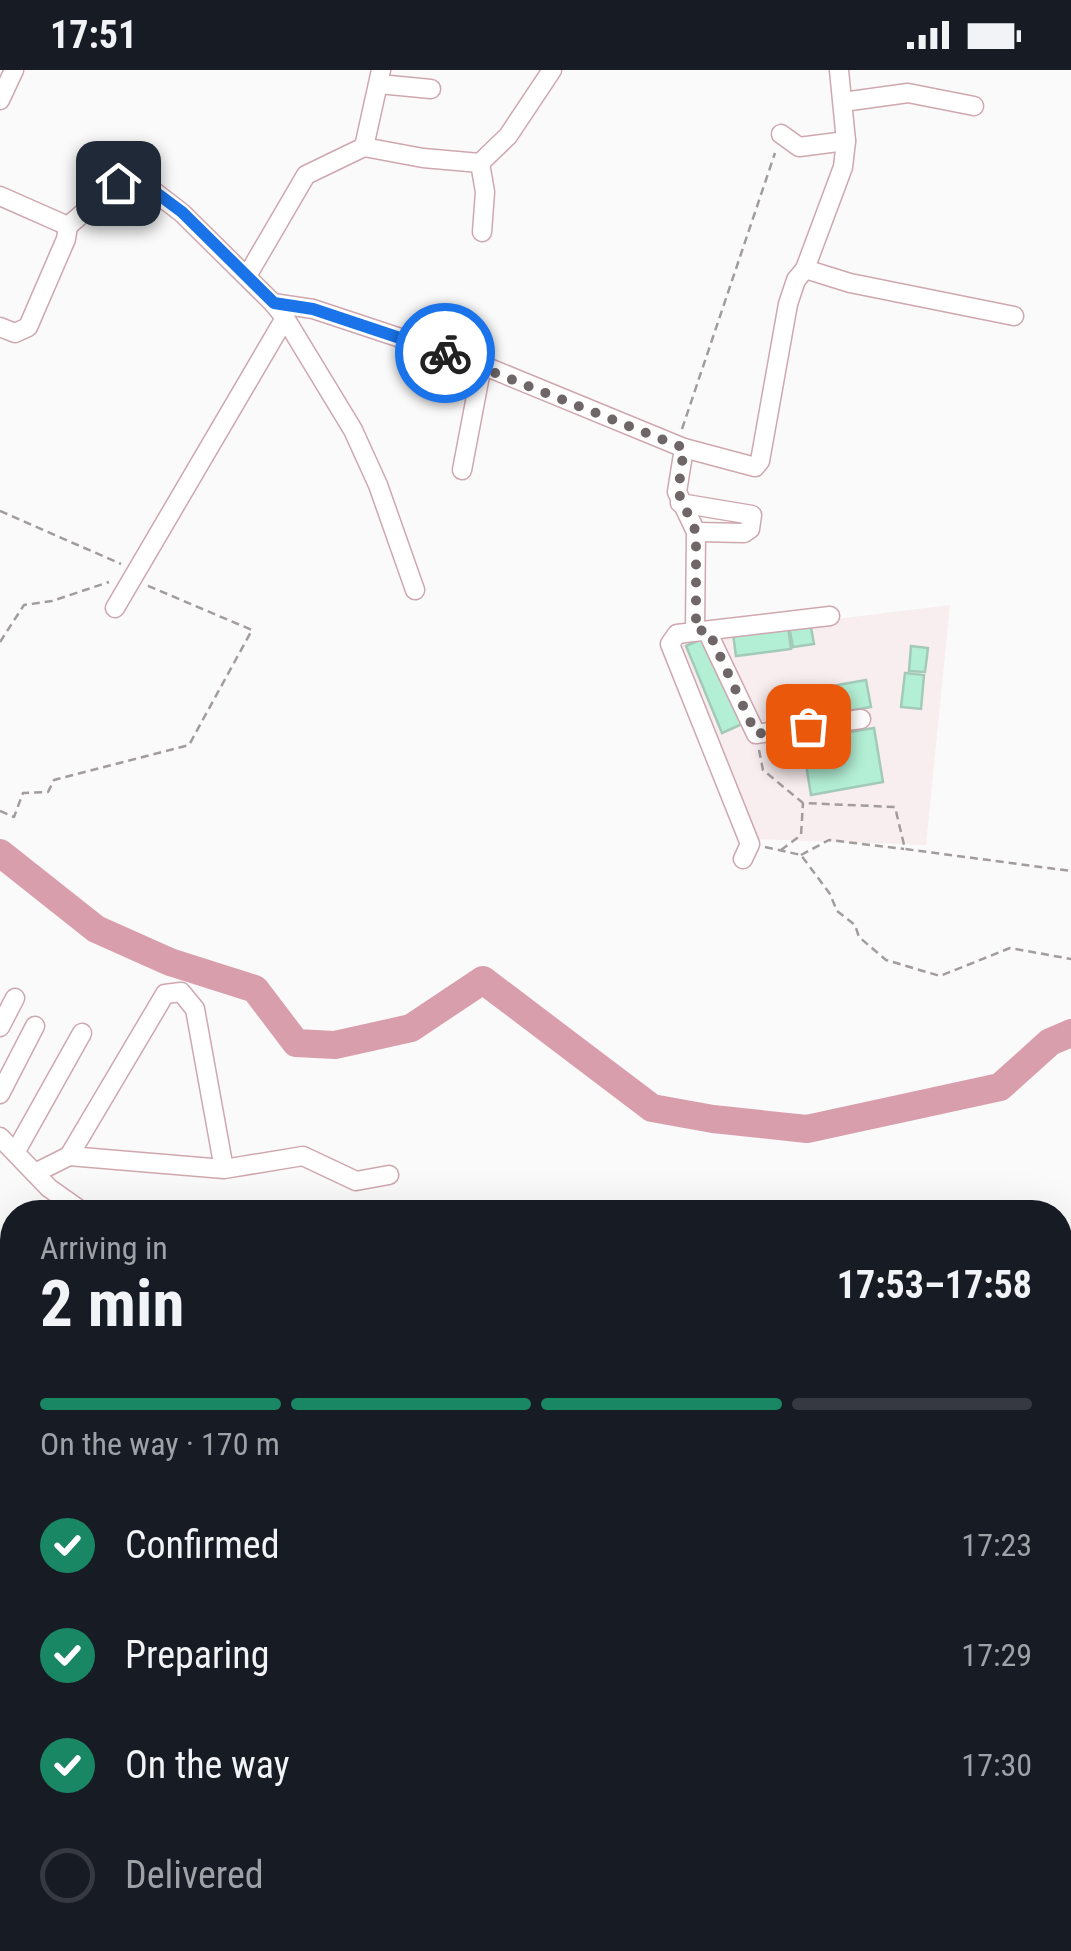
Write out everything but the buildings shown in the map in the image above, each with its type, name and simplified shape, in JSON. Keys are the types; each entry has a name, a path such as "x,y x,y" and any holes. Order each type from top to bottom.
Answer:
{"street":[{"path":"0,100 14,70"},
{"path":"247,276 306,175 364,147 480,163 508,136 552,70"},
{"path":"280,311 313,309 482,366 680,447 755,467 760,460 788,304 843,167 846,141 839,70"},
{"path":"364,147 380,77 431,90"},
{"path":"843,102 908,94 974,106"},
{"path":"782,134 799,146 846,141"},
{"path":"480,163 486,192 482,232"},
{"path":"0,327 15,333 28,327 68,226 118,183 143,183 182,212 280,311 353,430 378,485 415,590"},
{"path":"0,196 68,226"},
{"path":"805,269 1014,316"},
{"path":"116,608 280,311"},
{"path":"462,470 482,366"},
{"path":"680,447 678,492 696,532 702,631 756,734 861,720"},
{"path":"680,503 752,516 750,529 744,533 696,532"},
{"path":"747,851 670,644 677,634 830,616"},
{"path":"70,1156 165,994 181,992 195,1009 224,1170"},
{"path":"0,1028 14,998"},
{"path":"0,1094 35,1026"},
{"path":"16,1151 82,1033"},
{"path":"0,1136 63,1200"},
{"path":"35,1173 70,1156 224,1170 303,1156 356,1181 389,1175"}],"path":[{"path":"680,447 782,134"},
{"path":"0,510 252,630 190,746 54,780 48,792 22,794 14,818 0,811"},
{"path":"0,642 24,606 52,602 102,582 134,575"},
{"path":"756,734 762,770 802,803 895,808 905,849"},
{"path":"780,851 801,835 802,803"},
{"path":"747,851 802,855 829,840 1071,871"},
{"path":"802,855 830,894 837,911 886,960 940,976 1010,948 1071,960"}],"shaded area":[{"path":"950,605 926,845 754,839 676,639"}],"waterway":[{"path":"0,853 96,929 170,962 255,989 296,1043 335,1045 411,1028 483,980 652,1108 713,1119 807,1129 1000,1087 1050,1042 1071,1033"}],"way so far":[{"path":"445,353 684,448 678,492 696,532 696,631 708,630 756,734 808,726"}],"route":[{"path":"118,183 143,183 182,212 274,303 313,309 445,353"}]}
